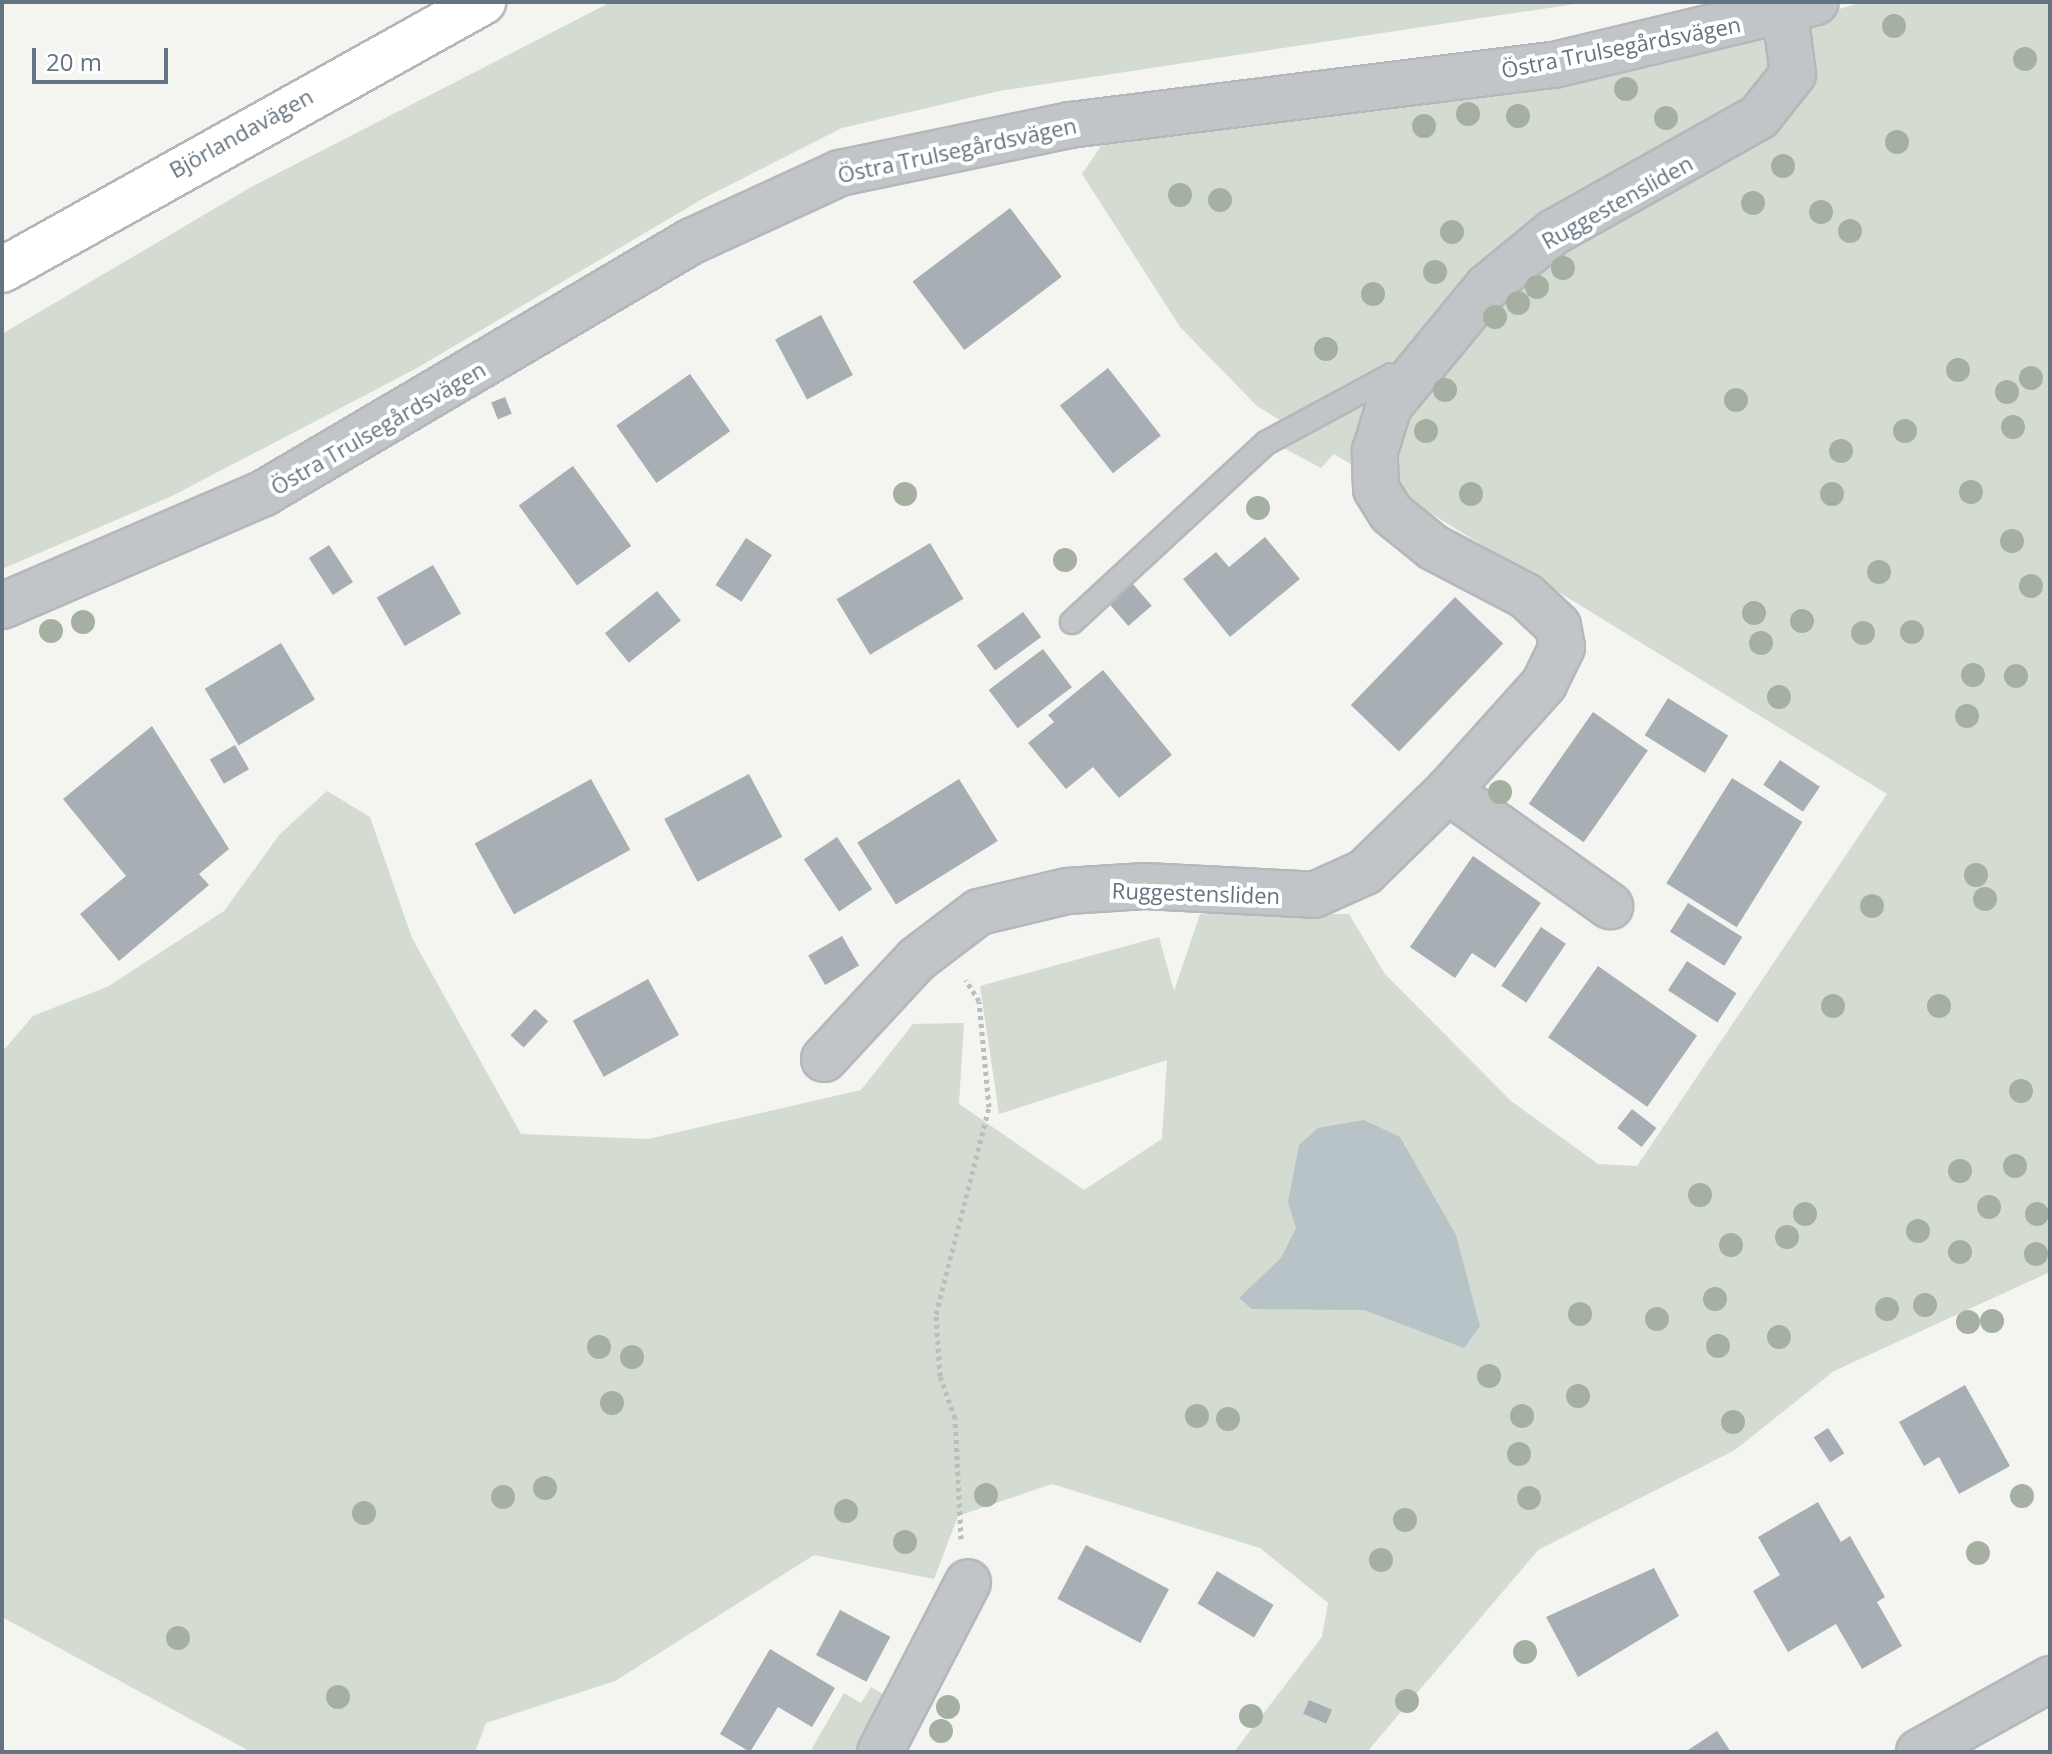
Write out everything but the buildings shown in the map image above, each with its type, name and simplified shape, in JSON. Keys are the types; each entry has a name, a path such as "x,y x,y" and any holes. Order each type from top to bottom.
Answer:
{"street":[{"name":"Björlandavägen","path":"2,270 483,2"},
{"name":"Ruggestensliden","path":"824,1059 917,959 979,912 1014,900 1145,886 1278,897 1341,887 1448,791 1544,684 1562,647 1547,613 1434,548 1391,513 1376,489 1375,451 1406,383 1487,287 1554,232 1759,117 1793,74 1801,8"},
{"name":"Östra Trulsegårdsvägen","path":"2,606 264,493 692,241 840,173 1070,125 1554,65 1801,8"},
{"path":"1448,791 1610,906"},
{"path":"880,1752 968,1582"},
{"path":"1919,1752 2050,1679"}],"lane":[{"path":"1072,622 1266,443 1392,375 1406,383"}],"path":[{"path":"917,959 969,981 979,1001 989,1107 936,1314 940,1376 955,1418 954,1504 968,1582"}],"shaded area":[{"path":"611,2 1588,2 999,91 842,128 704,198 417,368 172,496 2,569 2,334 253,186"},
{"path":"1863,2 2050,2 2050,1272 1834,1371 1735,1450 1538,1550 1367,1752 1234,1752 1322,1637 1328,1603 1260,1548 1052,1484 958,1516 934,1579 814,1555 615,1681 486,1723 475,1752 251,1752 2,1617 2,1052 33,1016 109,986 224,911 280,834 327,791 370,817 412,938 521,1134 648,1139 861,1090 913,1024 964,1023 959,1104 1084,1190 1162,1139 1167,1060 999,1114 980,986 1159,937 1174,991 1200,914 1349,914 1385,974 1511,1101 1598,1164 1637,1166 1887,794 1334,454 1321,468 1282,447 1299,432 1257,406 1180,327 1082,174 1112,130 1631,70"},
{"path":"1364,1120 1400,1137 1456,1235 1480,1326 1464,1348 1364,1310 1252,1309 1239,1298 1281,1258 1296,1228 1288,1202 1299,1145 1318,1128"},
{"path":"871,1687 892,1699 861,1752 810,1752 844,1693 861,1703"}]}
